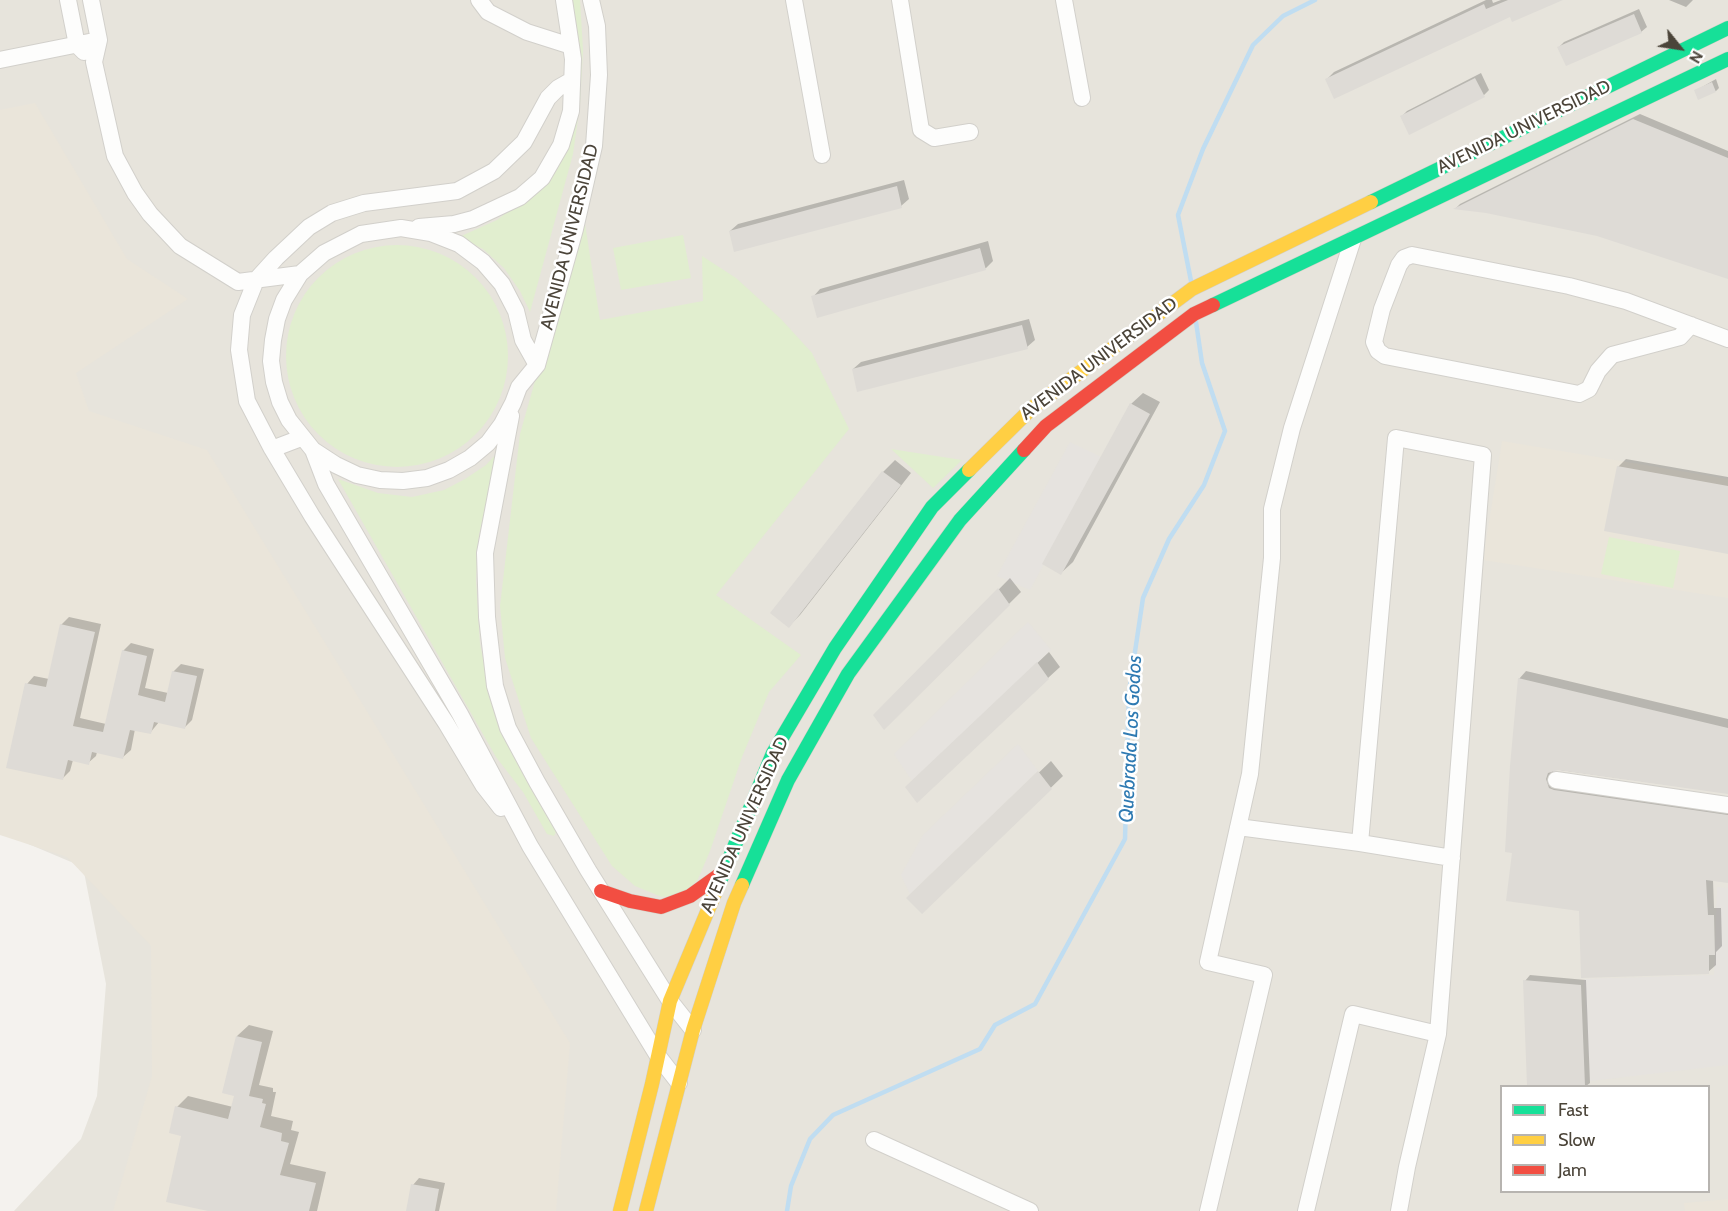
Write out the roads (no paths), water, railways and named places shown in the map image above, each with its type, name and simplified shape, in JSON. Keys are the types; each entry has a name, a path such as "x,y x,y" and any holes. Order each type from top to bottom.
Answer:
{"street":[{"path":"69,0 77,45 94,62"},
{"path":"91,0 99,40 94,62 115,156 135,193 150,214 180,246 238,282 300,274"},
{"path":"479,0 488,12 527,32 572,46"},
{"name":"AVENIDA UNIVERSIDAD","path":"401,228 454,224 473,219 520,197 542,177 561,145 570,111 572,46 564,0"},
{"name":"AVENIDA UNIVERSIDAD","path":"537,365 575,229 594,146 599,75 597,26 591,0"},
{"path":"794,0 822,155"},
{"path":"900,0 921,130 934,138 970,132"},
{"path":"1064,0 1082,98"},
{"name":"AVENIDA UNIVERSIDAD","path":"620,1211 670,1001 773,753 835,648 932,507 1032,408 1192,289 1728,28"},
{"path":"0,60 99,40"},
{"name":"AVENIDA UNIVERSIDAD","path":"646,1211 693,1030 734,903 788,780 848,674 960,520 1046,426 1194,314 1728,59"},
{"path":"530,846 483,785 272,449 247,401 238,350 242,315 256,280 309,227 332,213 364,203 457,191 494,171 524,142 548,98 558,88 572,80"},
{"path":"272,449 307,444 336,465 357,475 380,480 403,481 427,478 449,470 470,458 488,443 502,424 519,387 537,365 523,340 516,311 502,284 483,261 459,244 431,233 401,228 361,234 324,253 300,274 284,300 273,340 274,382 289,420 307,444 326,484 460,714 530,846 658,1056 679,1083"},
{"path":"1208,1211 1264,975 1208,962 1250,774 1272,558 1272,509 1292,428 1353,239"},
{"path":"1690,325 1680,337 1612,355 1602,364 1589,389 1579,394 1385,356 1378,351 1374,342 1382,309 1399,265 1404,258 1412,255 1569,286 1626,301 1728,339"},
{"path":"513,403 485,553 487,616 495,686 513,737 537,782 601,891 670,1001 693,1030"},
{"path":"1360,843 1396,438 1483,455 1438,1034 1399,1211"},
{"path":"1556,780 1728,805"},
{"path":"1238,827 1452,858"},
{"path":"601,891 630,901 661,907 690,896 724,872"},
{"path":"1306,1211 1353,1014 1438,1034"},
{"path":"874,1140 1030,1211"}],"waterway":[{"name":"Quebrada Los Godos","path":"1191,281 1178,215 1203,149 1253,45 1283,16 1315,0"},
{"name":"Quebrada Los Godos","path":"787,1211 791,1186 810,1139 833,1115 980,1049 995,1025 1035,1004 1125,839 1129,692 1143,598 1169,539 1204,485 1225,431 1202,363 1196,322"}]}
